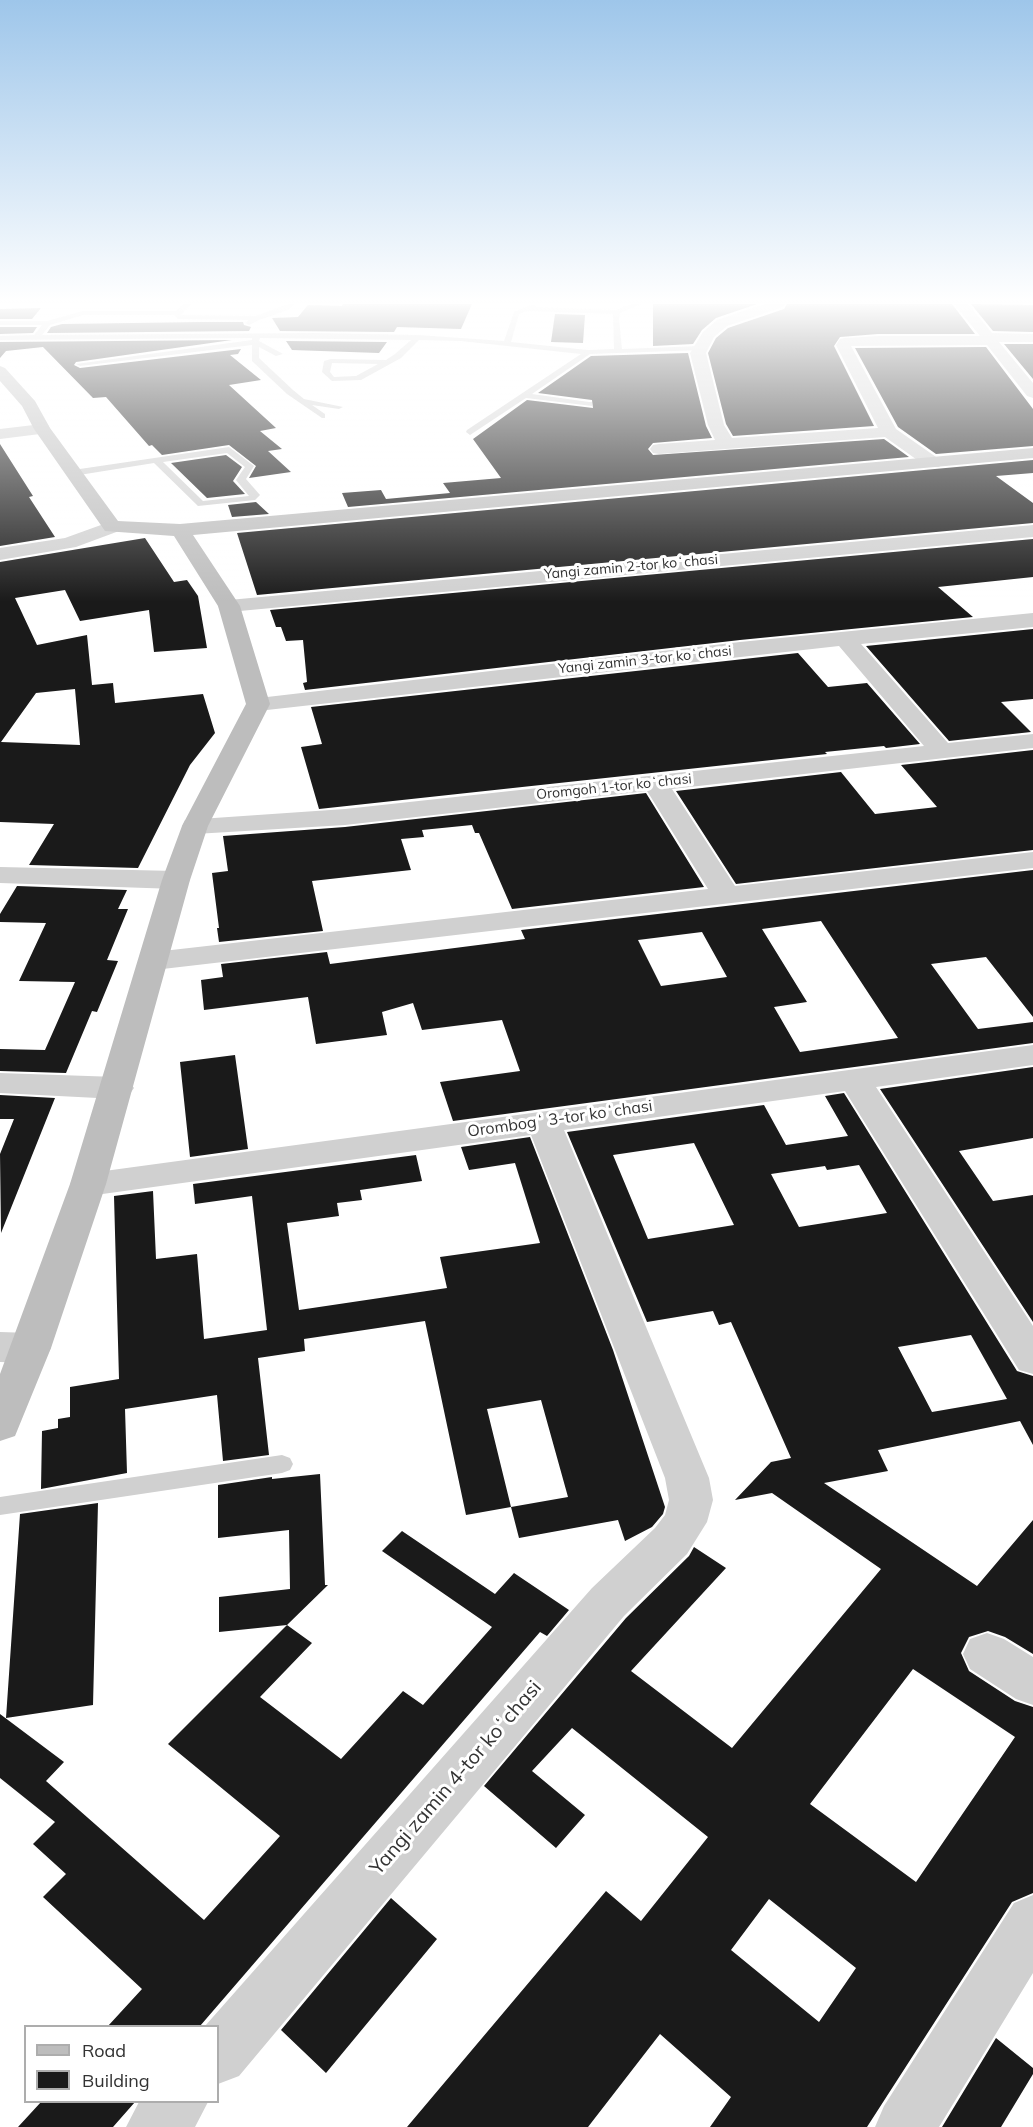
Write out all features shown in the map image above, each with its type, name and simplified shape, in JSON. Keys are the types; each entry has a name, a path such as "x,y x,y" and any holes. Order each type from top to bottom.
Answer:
{"street":[{"path":"28,403 42,429 112,527"},
{"path":"711,403 716,425 726,444"},
{"path":"873,403 889,432 933,463"},
{"path":"0,434 42,429"},
{"path":"659,449 889,432"},
{"path":"0,554 69,543 112,527 180,530 1033,453"},
{"path":"0,1424 15,1347 88,1184 176,880 195,826 258,704 229,606 180,530"},
{"name":"Yangi zamin 2-tor koʻchasi","path":"229,606 1033,531"},
{"name":"Yangi zamin 3-tor koʻchasi","path":"258,704 1033,620"},
{"path":"844,639 942,751"},
{"name":"Oromgoh 1-tor koʻchasi","path":"195,826 345,817 1033,741"},
{"path":"655,783 727,896"},
{"path":"154,961 1033,861"},
{"path":"0,875 176,880"},
{"name":"Orombogʻ 3-tor koʻchasi","path":"88,1184 1033,1055"},
{"path":"854,1078 1033,1359"},
{"path":"0,1083 117,1088"},
{"name":"Yangi zamin 4-tor koʻchasi","path":"219,2054 608,1602 671,1541 684,1522 691,1500 687,1478 543,1122"},
{"path":"987,1654 1033,1683"},
{"path":"905,2127 1033,1922"},
{"path":"156,2127 176,2103"}],"lane":[{"path":"305,403 322,416"},
{"path":"319,403 339,407"},
{"path":"470,432 512,403"},
{"path":"584,403 589,404"},
{"path":"73,473 156,460 224,450 233,451 250,466 241,480 255,495 252,498 210,505 201,504 156,460"},
{"path":"0,1506 282,1464"}],"building":[{"path":"111,403 249,403 276,428 260,431 282,449 268,451 291,472 249,478 256,466 229,445 162,455 152,445 149,446"},
{"path":"522,403 554,403 593,408 592,403 700,403 706,426 712,438 653,443 648,449 653,455 884,439 909,457 348,507 342,493 381,490 386,499 450,493 443,483 501,478 473,439"},
{"path":"721,403 863,403 874,426 733,436 726,424"},
{"path":"885,403 1029,403 1033,409 1033,446 936,454 898,427"},
{"path":"0,444 33,496 29,497 55,537 0,546"},
{"path":"226,455 242,467 233,481 245,494 207,498 171,463"},
{"path":"1033,460 1033,473 996,476 1033,503 1033,523 257,595 237,533"},
{"path":"256,502 269,514 232,517 228,505"},
{"path":"145,538 174,582 187,580 198,596 207,648 154,652 149,610 80,621 65,590 15,598 37,645 87,635 92,685 113,683 115,703 203,694 215,733 190,765 138,868 29,865 54,824 0,822 0,562","holes":["75,689 80,745 1,742 36,693"]},
{"path":"1033,539 1033,577 938,587 973,617 740,640 305,690 303,683 307,682 303,640 286,641 281,627 276,627 270,610"},
{"path":"1033,629 1033,699 1001,702 1031,732 949,741 866,646"},
{"path":"798,653 828,687 867,683 920,744 825,752 827,754 319,809 301,747 322,744 311,707"},
{"path":"1033,750 1033,850 736,884 676,791 841,772 875,814 937,807 901,765"},
{"path":"646,793 704,887 512,909 479,833 475,833 472,825 422,830 424,837 401,839 411,870 312,881 323,931 219,942 212,873 228,871 223,836 345,827"},
{"path":"1033,870 1033,1017 986,957 931,964 978,1029 1033,1022 1033,1043 453,1121 440,1082 520,1071 502,1020 422,1030 413,1003 382,1012 387,1035 316,1044 308,997 204,1010 201,980 223,977 221,964 327,952 330,964 525,939 521,930","holes":["821,921 865,988 898,1038 800,1052 774,1007 807,1002 762,929","702,932 727,977 661,986 638,940"]},
{"path":"17,886 127,890 118,909 128,909 107,960 118,961 97,1012 92,1011 66,1073 0,1071 0,1049 45,1050 75,982 19,981 46,923 0,922 0,914"},
{"path":"235,1055 248,1149 190,1157 180,1062"},
{"path":"1033,1067 1033,1138 959,1151 993,1201 1033,1195 1033,1322 880,1089"},
{"path":"844,1093 1017,1371 1033,1376 1033,1445 1020,1421 878,1450 888,1471 824,1483 977,1586 1033,1520 1033,1654 1005,1637 988,1631 969,1637 961,1653 969,1671 1015,1701 1033,1707 1033,1893 1012,1902 867,2127 710,2127 731,2097 660,2034 588,2127 407,2127 606,1891 641,1921 708,1837 572,1728 532,1771 585,1815 556,1848 484,1786 626,1618 689,1556 694,1547 726,1568 631,1671 732,1748 881,1569 772,1493 735,1500 771,1462 791,1458 731,1322 719,1325 713,1311 647,1322 567,1132 764,1105 786,1145 848,1136 825,1096","holes":["694,1143 734,1225 648,1239 613,1155","859,1165 887,1213 799,1227 771,1174 825,1166 827,1170","971,1335 1007,1399 932,1412 898,1347","913,1669 1015,1737 916,1882 810,1804","769,1899 856,1968 819,2022 731,1950"]},
{"path":"0,1095 55,1098 1,1233 0,1154 14,1119 0,1119"},
{"path":"530,1137 613,1350 665,1507 663,1514 652,1527 625,1541 618,1520 519,1538 511,1507 466,1515 425,1321 304,1339 305,1351 258,1358 269,1455 223,1461 217,1395 125,1409 127,1473 41,1489 42,1431 58,1428 58,1419 70,1417 70,1387 119,1379 114,1196 153,1191 156,1259 197,1254 204,1339 267,1330 252,1196 195,1204 193,1184 416,1155 422,1181 360,1190 362,1200 337,1203 339,1216 287,1223 299,1310 447,1288 440,1257 540,1243 515,1163 469,1170 461,1147","holes":["541,1400 568,1497 511,1507 487,1409"]},
{"path":"320,1474 325,1585 328,1585 287,1625 219,1632 219,1597 290,1589 289,1530 218,1538 218,1485 272,1477 272,1479"},
{"path":"98,1503 93,1705 6,1718 20,1514"},
{"path":"402,1531 495,1594 514,1573 569,1610 547,1636 540,1632 201,2025 109,2025 142,1989 43,1897 66,1874 33,1844 55,1822 0,1778 0,1714 64,1762 46,1781 204,1920 280,1836 168,1744 287,1625 312,1643 260,1697 341,1759 403,1691 423,1705 492,1627 382,1551"},
{"path":"391,1898 437,1939 326,2073 281,2030"},
{"path":"996,2038 1033,2068 1033,2074 1001,2127 942,2127"},
{"path":"40,2103 134,2103 113,2127 18,2127"}]}
